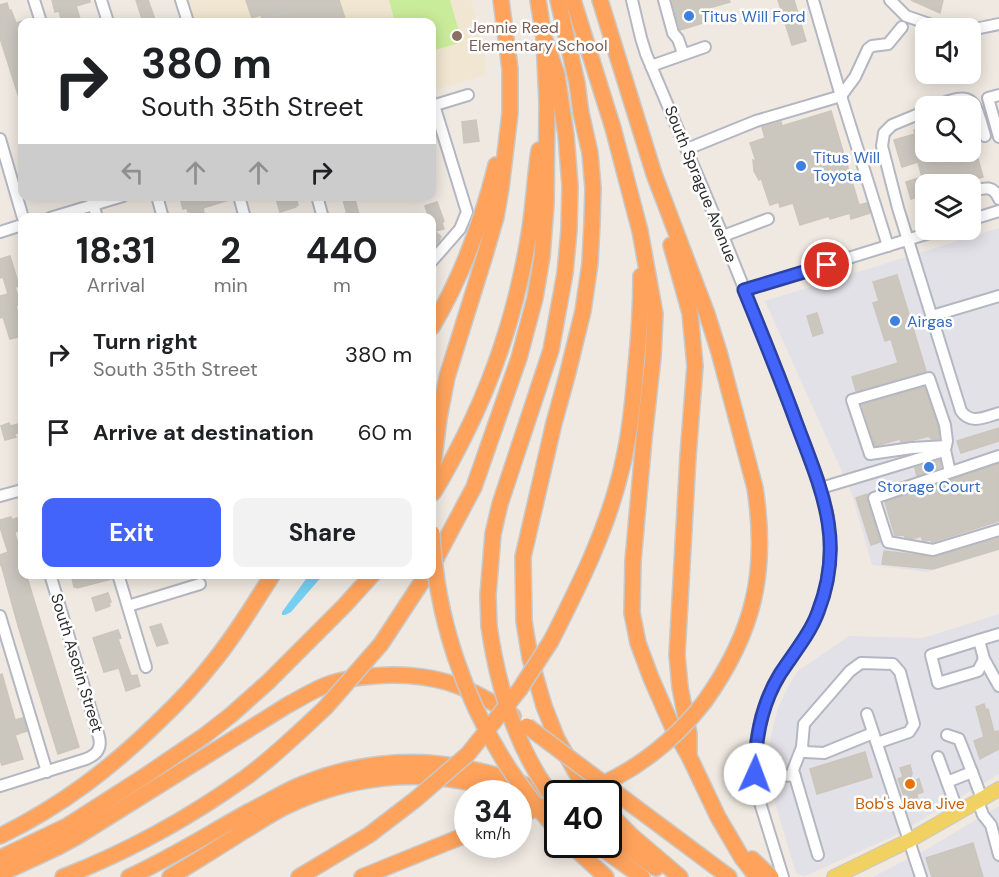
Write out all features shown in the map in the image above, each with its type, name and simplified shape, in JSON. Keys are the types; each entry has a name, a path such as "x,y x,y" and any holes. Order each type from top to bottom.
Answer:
{"highway":[{"path":"436,442 447,377 496,217 501,188 510,112 510,69 501,0"},
{"path":"436,558 474,487 519,358 535,298 542,257 546,204 547,103 544,38 538,0"},
{"path":"558,0 590,153 593,188 590,263 583,311 523,557 524,621 530,658 544,706 557,739 581,780"},
{"path":"573,0 613,128 640,231 655,314 653,357 633,561 632,613 638,643 672,726 727,833 757,877"},
{"path":"601,3 654,174 690,313 695,366 677,655 680,687 689,734 689,756"},
{"path":"544,38 557,75 566,135 570,186 565,273 551,350 500,504 493,534 488,595 489,626 500,685 514,725 544,783"},
{"path":"436,488 478,410 493,375 506,334 518,289 530,227 534,181 547,103"},
{"path":"436,320 451,292 474,238 492,182 510,112"},
{"path":"612,780 657,752 705,701 730,663 747,624 753,603 759,561 759,522 755,488 719,352 654,174"},
{"path":"299,877 369,836 468,754 520,688 551,641 594,550 622,469 631,425 639,327 640,231"},
{"path":"436,576 453,651 479,715 510,770 544,814"},
{"path":"0,836 86,786 131,748 174,707 214,662 270,579"},
{"path":"0,858 67,826 136,783 204,736 268,682 368,579"},
{"path":"63,877 96,864 164,829 246,777 285,746 325,708 381,644 425,579"},
{"path":"0,874 87,831 309,693 331,683 357,677 389,675 438,679 465,688 493,702 729,877"},
{"path":"129,877 288,791 350,769 404,762 450,765 487,772 544,793"},
{"path":"170,877 290,804 330,789 392,777 430,776 454,780"},
{"path":"626,800 712,877"},
{"path":"622,826 680,877"},
{"path":"727,833 771,877"},
{"path":"362,877 454,840"},
{"path":"622,844 668,877"},
{"path":"585,858 606,877"},
{"path":"607,858 625,877"},
{"path":"614,858 642,877"}],"main road":[{"path":"834,877 910,840 999,789"}],"street":[{"path":"34,0 40,18"},
{"path":"101,0 107,18"},
{"path":"181,0 187,18"},
{"name":"South Sprague Avenue","path":"632,0 641,38 651,66 778,373 821,488 827,512 831,549 826,588 814,622 780,674 766,702 757,735 755,774 758,792 783,877"},
{"path":"664,0 673,33 684,53"},
{"path":"813,0 888,246"},
{"path":"891,0 906,16 915,19"},
{"path":"981,28 999,24"},
{"path":"687,149 799,103 841,96 855,77 868,49 872,46 888,44 902,27"},
{"path":"651,66 705,47"},
{"path":"436,105 468,95"},
{"path":"999,95 988,98 999,137"},
{"path":"436,115 467,212 460,229 436,256"},
{"path":"915,116 892,125 884,133 882,139 898,208 962,413 971,419 999,413"},
{"path":"981,119 986,136"},
{"path":"0,139 18,201"},
{"path":"981,188 996,192 999,199"},
{"path":"62,213 92,201"},
{"path":"981,217 999,211"},
{"path":"723,236 768,219"},
{"path":"0,232 18,226"},
{"path":"744,290 915,237"},
{"path":"932,316 999,296"},
{"path":"945,448 912,448 870,454 852,400 929,378 945,425 947,441 945,448 950,472"},
{"path":"821,488 945,448"},
{"path":"999,456 874,498 888,542 933,550 999,530"},
{"path":"0,496 18,491"},
{"name":"South Asotin Street","path":"47,772 89,758 98,751 100,746 52,579"},
{"path":"120,579 146,667"},
{"path":"128,606 200,584"},
{"path":"0,616 47,772 0,786"},
{"path":"986,663 978,671 938,683 931,656 999,634"},
{"path":"979,640 986,663 999,686"},
{"path":"802,747 805,752 824,753 877,743 909,732 914,724 900,672 893,664 861,663 850,671 804,724 802,747 793,770 818,855"},
{"path":"867,714 921,877"},
{"path":"947,735 959,739 972,772 983,815 995,824 999,855"},
{"path":"938,757 958,812"},
{"path":"947,782 972,772"},
{"path":"755,774 795,776"}],"path":[{"path":"268,18 291,10"}],"shaded area":[{"name":"Jennie Reed Elementary School","path":"187,0 471,0 485,49 485,75 436,90 436,18 192,18"},
{"path":"999,228 999,550 927,572 872,565 852,494 765,301 961,240 981,240 981,234"},
{"path":"999,614 999,774 894,836 805,876 796,873 773,796 769,759 771,735 778,708 798,671 849,636 923,638"},
{"path":"999,806 999,877 873,877 927,849"}],"green space":[{"path":"389,0 450,0 462,42 436,50 436,18 394,18"}],"water":[{"path":"306,579 320,579 291,612 282,615"}],"building":[{"path":"52,0 90,0 90,2 76,6 80,18 61,18 59,11 55,12"},
{"path":"136,0 148,0 155,18 142,18"},
{"path":"246,0 339,0 345,18 262,18 261,15 252,18"},
{"name":"Titus Will Ford","path":"672,0 729,0 730,2 702,10 706,22 680,30"},
{"path":"778,0 794,0 806,41 792,45"},
{"path":"911,0 943,0 940,13"},
{"path":"7,3 16,23 18,22 18,95 0,38 0,5"},
{"name":"Titus Will Toyota","path":"831,111 859,205 867,203 870,213 851,219 850,213 830,219 829,216 800,225 793,203 780,207 779,202 770,205 761,178 759,180 754,171 753,160 756,161 750,143 765,138 762,127 781,122 782,126"},
{"path":"476,120 479,141 464,143 462,122"},
{"path":"915,134 915,162 918,162 902,167 894,140"},
{"path":"918,162 979,162 983,177 981,178 981,174 921,174"},
{"path":"915,179 915,198 911,199 906,182"},
{"path":"226,201 203,208 204,213 188,212 187,208 183,209 181,202"},
{"path":"277,201 297,201 296,207 280,212"},
{"path":"343,201 355,201 359,213 347,213"},
{"path":"437,202 444,221 442,223 444,229 436,231 436,213 427,213 425,206"},
{"path":"436,232 441,237 436,245"},
{"path":"10,256 18,283 18,286 15,287 18,297 16,306 18,337 10,339 3,317 0,318 0,296 8,294 3,277 0,278 0,259"},
{"name":"Airgas","path":"897,275 926,371 856,391 852,377 898,363 891,339 885,341 873,303 879,301 873,282"},
{"path":"817,313 823,333 813,336 807,316"},
{"path":"924,387 938,427 939,439 931,439 929,436 901,442 900,439 875,446 862,405"},
{"path":"9,423 10,426 18,424 18,433 14,434 16,437 5,440 1,426"},
{"path":"999,428 999,441 961,453 957,441"},
{"path":"940,460 941,467 917,476 915,468"},
{"path":"999,464 999,521 932,542 931,540 923,541 921,536 913,539 904,535 895,536 885,502"},
{"path":"867,494 880,542 871,545 856,498"},
{"path":"17,518 18,531 15,534 18,543 18,579 28,579 79,747 58,754 0,565 0,555 8,552 0,520"},
{"path":"999,538 999,549 933,569 882,564 884,551 935,557"},
{"path":"72,579 112,579 77,588 74,587"},
{"path":"108,593 110,606 96,611 92,598"},
{"path":"161,624 168,643 157,646 150,627"},
{"path":"118,630 121,638 118,639 131,676 137,675 140,686 126,691 119,668 104,672 93,638"},
{"path":"2,674 15,720 23,718 27,731 15,735 23,759 2,765 0,760 0,675"},
{"path":"984,704 986,710 988,709 994,732 998,731 999,749 980,759 974,741 984,737 976,707"},
{"path":"865,752 872,777 817,794 810,769"},
{"name":"Bob's Java Jive","path":"910,765 912,773 910,782 919,779 923,792 917,794 918,804 914,807 910,807 907,803 907,795 904,796 898,779 903,777 900,768"},
{"path":"973,843 983,877 932,877 926,858"}],"place":[{"name":"Titus Will Ford","path":"689,16"},
{"name":"Jennie Reed Elementary School","path":"457,36"},
{"name":"Titus Will Toyota","path":"801,166"},
{"name":"Airgas","path":"895,321"},
{"name":"Storage Court","path":"929,467"},
{"name":"Bob's Java Jive","path":"910,784"}],"route":[{"path":"755,774 758,729 766,702 780,674 814,622 826,588 831,549 827,512 821,488 744,290 827,265"}]}
